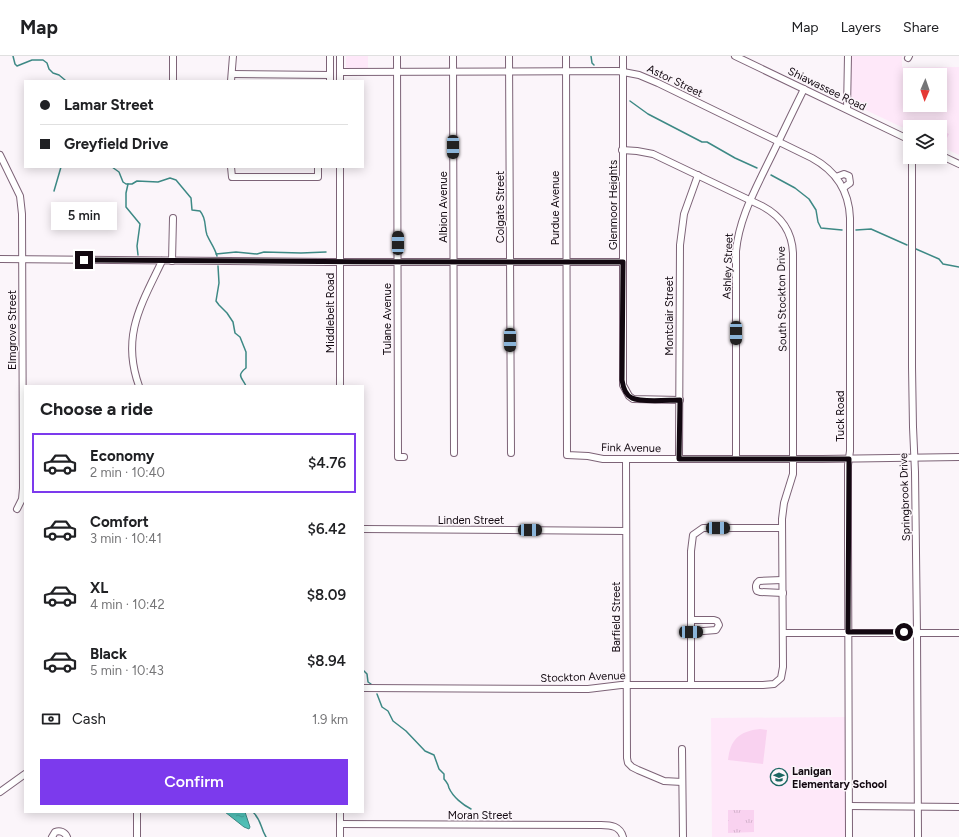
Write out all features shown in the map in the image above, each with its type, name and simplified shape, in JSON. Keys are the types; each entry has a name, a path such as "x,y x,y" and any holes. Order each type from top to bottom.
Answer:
{"street":[{"path":"173,56 173,80"},
{"path":"233,56 232,78 330,78 330,56"},
{"path":"340,56 340,80"},
{"name":"Tulane Avenue","path":"397,56 398,457 404,457"},
{"name":"Albion Avenue","path":"453,56 454,453"},
{"name":"Colgate Street","path":"509,56 510,453"},
{"name":"Purdue Avenue","path":"566,56 567,455"},
{"name":"Glenmoor Heights","path":"623,56 622,380 625,390 633,399 680,400"},
{"name":"Shiawassee Road","path":"735,56 903,137"},
{"path":"847,109 848,56"},
{"name":"Astor Street","path":"340,72 634,73 648,78 779,141"},
{"name":"Ashley Street","path":"736,459 736,251 740,226 750,200 804,89"},
{"name":"Tuck Road","path":"779,141 819,162 832,172 843,188 849,206 849,837"},
{"name":"South Stockton Drive","path":"622,150 653,154 768,209 781,220 788,232 792,244 793,474 783,509 783,633 782,675 780,681"},
{"name":"Elmgrove Street","path":"0,154 16,187 21,202 23,488 22,499 17,509"},
{"path":"947,158 959,164"},
{"name":"Springbrook Drive","path":"912,164 912,367 917,632 918,837"},
{"path":"231,168 232,176 318,177 318,168"},
{"name":"Middlebelt Road","path":"340,168 340,385"},
{"name":"Tuck Road","path":"836,178 844,174 849,176 850,183 843,188"},
{"name":"Montclair Street","path":"679,459 680,233 684,214 698,175"},
{"path":"172,261 173,218"},
{"path":"0,259 340,262 623,262"},
{"path":"139,385 133,370 132,359 132,339 134,327 139,309 162,261"},
{"name":"Fink Avenue","path":"567,455 588,456 603,459 959,458"},
{"name":"Barfield Street","path":"626,459 627,758 628,763 638,770 664,781 682,782"},
{"path":"691,685 691,551 693,535 703,528 782,528"},
{"name":"Linden Street","path":"364,529 626,531"},
{"path":"782,580 760,581 756,587 757,591 762,593 783,593"},
{"path":"691,620 714,620 717,621 719,625 719,628 713,632 691,632"},
{"path":"783,633 959,633"},
{"name":"Stockton Avenue","path":"364,688 588,689 626,685 763,685 774,684 780,681"},
{"path":"682,749 683,837"},
{"path":"0,792 24,775"},
{"path":"849,806 959,807"},
{"path":"137,813 137,837"},
{"path":"340,813 340,837"},
{"name":"Moran Street","path":"340,824 613,825 622,832 623,837"},
{"path":"52,837 55,832 59,831 64,832 67,837"}],"shaded area":[{"path":"346,56 368,56 368,68 346,68"},
{"path":"851,56 902,56 902,67 959,67 959,155 947,149 947,120 903,120 903,128 851,103"},
{"name":"Lanigan Elementary School","path":"847,717 846,837 712,837 711,718"}],"green space":[{"path":"760,729 767,730 763,764 728,760 733,742 741,734"},
{"path":"728,810 754,810 754,832 728,833"}],"water":[{"path":"226,813 245,813 250,827 249,829 244,827"}],"waterway":[{"path":"13,56 17,66 32,60 43,60 47,63 49,69 53,73 59,75 65,80"},
{"path":"591,56 592,63 594,65"},
{"path":"630,101 648,114 757,168"},
{"path":"54,191 61,168"},
{"path":"113,168 119,172 123,182 126,184 132,184 137,181 158,182 170,178 176,180 191,198 192,210 200,211 202,214 207,235 217,256"},
{"path":"771,175 795,188 809,199 816,210 818,222 821,228 842,230"},
{"path":"128,184 126,193 126,207 140,224 137,246 138,255"},
{"path":"856,230 871,229 907,245"},
{"path":"916,249 939,259 943,264 959,267"},
{"path":"216,254 236,252 257,254 264,252 326,252"},
{"path":"218,266 219,283 216,301 233,322 235,333 240,337 246,352 246,368 241,373 241,377 246,385"},
{"path":"364,671 367,674 368,682 371,684"},
{"path":"377,694 382,707 388,711 393,721 406,731 425,751 434,755 439,769 444,774 444,779 453,795 471,809"},
{"path":"254,813 258,818 266,837"}],"place":[{"name":"Lanigan Elementary School","path":"779,777"}],"route":[{"path":"84,260 623,262 622,380 625,390 629,396 633,399 640,400 680,400 679,459 849,459 848,632 904,632"}]}
